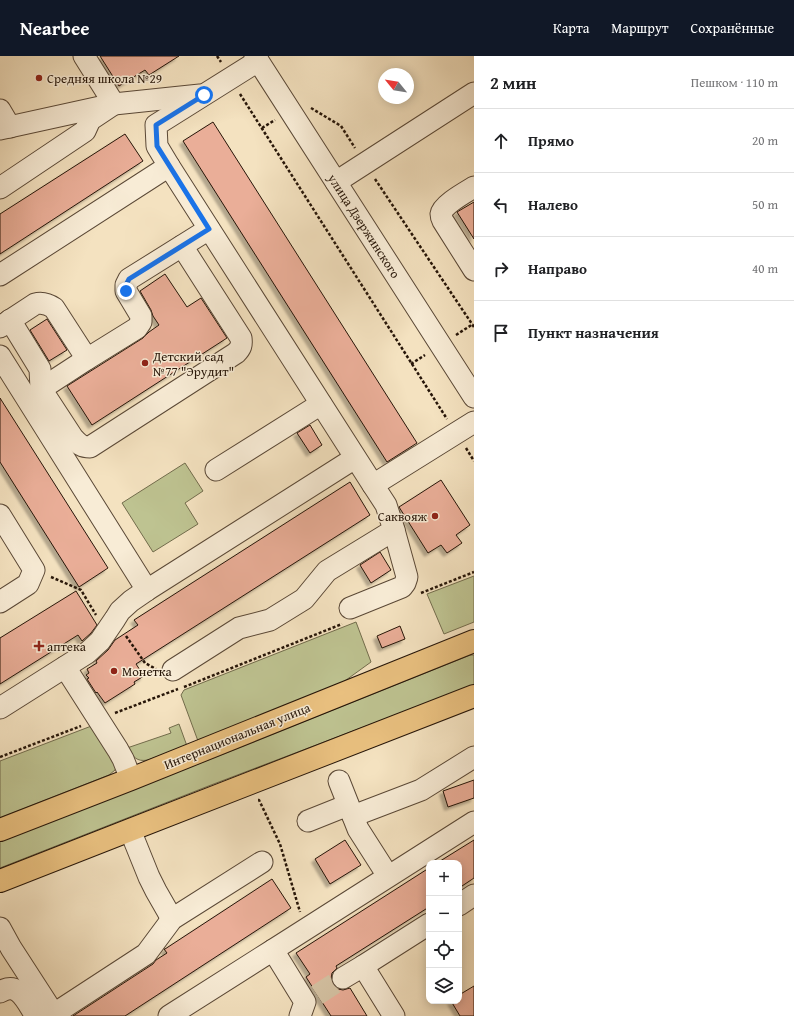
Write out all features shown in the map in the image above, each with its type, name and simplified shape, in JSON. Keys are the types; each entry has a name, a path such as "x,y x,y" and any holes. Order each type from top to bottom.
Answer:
{"main road":[{"name":"Интернациональная улица","path":"0,830 472,642"},
{"path":"0,881 474,696"}],"street":[{"path":"84,56 114,104"},
{"path":"156,125 231,78 256,59"},
{"name":"улица Дзержинского","path":"256,59 474,397"},
{"path":"336,182 474,93"},
{"path":"3,122 114,104 204,95"},
{"path":"141,101 156,125 157,146 169,166 386,505 407,577 405,583 402,587 346,616"},
{"path":"0,188 85,131 90,120 114,104"},
{"path":"0,275 169,166"},
{"path":"474,187 450,203 441,214 443,221 474,270"},
{"path":"41,389 137,328 141,322 141,316 126,291 126,285 129,279 209,229"},
{"path":"87,359 54,308 48,304 35,304 5,323 40,369 41,389 73,438 78,444 84,447 90,446 240,349 242,345 241,338 182,246"},
{"path":"0,356 146,590"},
{"path":"216,470 321,404"},
{"path":"373,485 474,422"},
{"path":"0,708 87,653 100,640 120,611 146,590 355,458"},
{"path":"0,515 34,570 28,584 0,602"},
{"path":"169,676 239,628 270,620 304,599 328,571 394,530"},
{"path":"66,667 123,759 131,779"},
{"path":"308,821 421,790 474,757"},
{"path":"339,781 358,829 388,876"},
{"path":"169,1016 474,822"},
{"path":"130,830 156,891 172,919"},
{"path":"48,1015 146,954 172,919 262,862"},
{"path":"462,902 474,895"},
{"path":"343,978 426,926"},
{"path":"0,928 48,1015"},
{"path":"273,950 308,1004"},
{"path":"363,966 394,1016"},
{"path":"0,992 5,989 12,989 19,992 48,1015"}],"path":[{"path":"217,56 474,461"},
{"path":"262,128 302,102 340,126 474,326"},
{"path":"34,570 80,590 100,621 115,619 145,663 169,676 173,691"},
{"path":"415,595 474,572"},
{"path":"0,757 173,691 346,616"}],"green space":[{"path":"185,463 203,491 185,503 198,524 153,552 122,503"},
{"path":"474,576 474,622 444,634 427,594"},
{"path":"356,622 371,662 335,688 198,741 181,695 184,690"},
{"path":"470,655 474,655 474,685 211,785 0,868 0,840 203,762"},
{"path":"179,724 187,746 148,760 136,758 127,748 171,733 169,728"},
{"path":"94,725 117,765 115,770 109,775 0,818 0,761"}],"building":[{"path":"100,56 179,56 149,75 145,70 119,86"},
{"path":"213,122 417,443 387,462 183,141"},
{"path":"125,134 143,161 0,254 0,214"},
{"path":"474,202 474,239 457,212"},
{"path":"165,274 187,307 201,298 227,338 92,425 67,386 143,338 159,325 140,291"},
{"path":"47,319 67,350 49,361 30,330"},
{"path":"0,398 108,568 79,587 0,462"},
{"path":"310,425 322,445 310,453 297,433"},
{"name":"Саквояж","path":"441,480 470,525 456,535 462,543 447,553 441,545 428,553 399,507"},
{"path":"350,482 370,515 136,664 144,676 134,682 135,684 105,703 97,692 96,693 87,679 89,678 86,675 89,673 87,669 97,663 96,661 108,650 115,640 138,625 134,620"},
{"path":"380,552 391,570 371,583 360,565"},
{"path":"76,591 97,625 91,633 82,641 78,635 0,684 0,638"},
{"path":"400,626 405,639 382,648 377,636"},
{"path":"474,780 474,798 448,807 443,791"},
{"path":"345,840 361,865 330,884 315,859"},
{"path":"474,840 474,878 462,886 462,860 442,860"},
{"path":"426,870 426,909 336,966 337,968 332,973 331,979 333,984 338,989 343,990 350,988 367,1016 331,1016 306,977 310,974 296,953"},
{"path":"272,879 291,908 125,1016 73,1016 153,964 156,960 167,953 164,949"},
{"path":"474,986 474,1016 460,1016 453,1004 462,1004 462,993"}],"tunnel":[{"path":"317,995 343,978"}],"place":[{"name":"Средняя школа №29","path":"39,78"},
{"name":"Детский сад №77 \"Эрудит\"","path":"145,363"},
{"name":"Саквояж","path":"435,516"},
{"name":"аптека","path":"39,646"},
{"name":"Монетка","path":"114,671"}],"route":[{"path":"126,291 126,285 129,279 209,229 157,146 156,125 204,95"}]}
